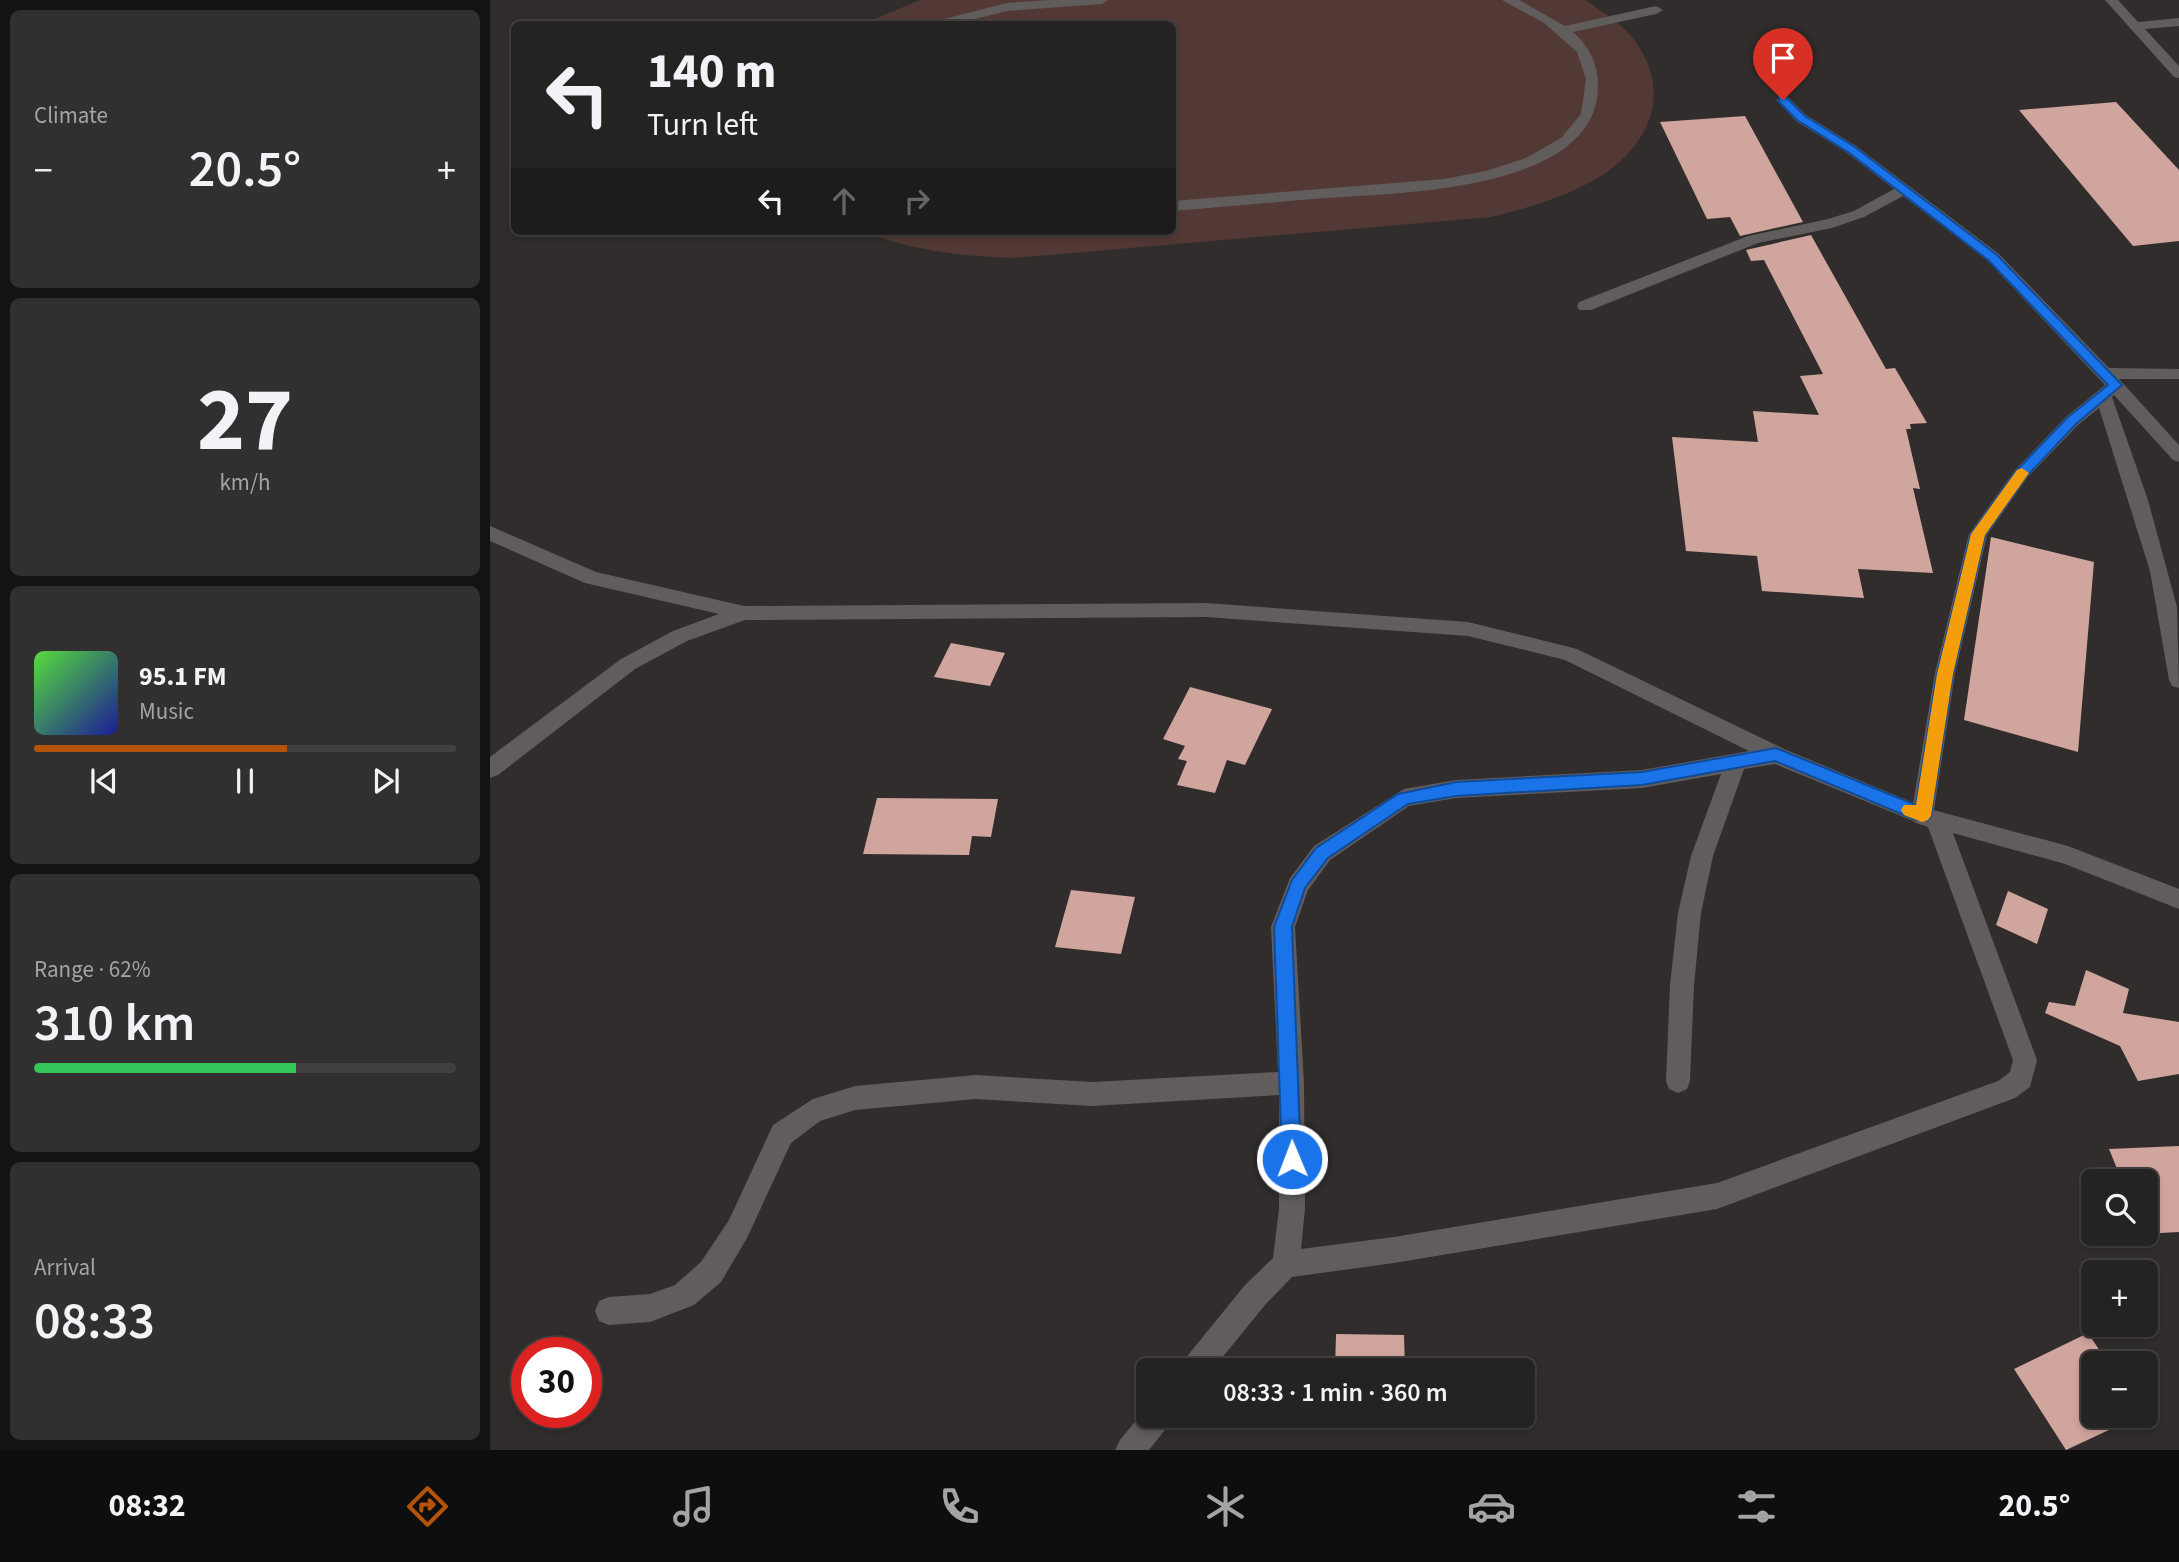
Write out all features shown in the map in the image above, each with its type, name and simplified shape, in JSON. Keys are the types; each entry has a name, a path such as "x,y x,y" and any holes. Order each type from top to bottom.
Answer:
{"street":[{"path":"953,21 1007,7 1102,0"},
{"path":"1176,206 1433,186 1466,181 1524,164 1567,139 1590,108 1594,92 1593,75 1587,59 1563,30 1545,17 1507,0"},
{"path":"2111,0 2179,74"},
{"path":"1563,30 1656,10"},
{"path":"2134,26 2179,22"},
{"path":"1783,100 1801,118 1852,149 1993,257 2108,385 2179,456"},
{"path":"1585,306 1754,239 1832,223 1859,214 1904,189"},
{"path":"1204,1358 1255,1295 1286,1264 1642,1211 1717,1196 1858,1142 2006,1090 2021,1079 2025,1060 1930,818 1945,674 1978,534 2021,474 2108,385 2179,374"},
{"path":"2108,385 2159,566 2174,635 2179,680"},
{"path":"490,533 592,578 744,613 1206,610 1468,629 1570,654 1776,755 1930,818 2068,855 2179,899"},
{"path":"490,769 628,664 680,636 744,613"},
{"path":"1286,1264 1292,1209 1291,1083 1283,927 1298,885 1322,853 1404,798 1456,789 1642,779 1776,755"},
{"path":"1678,1081 1684,967 1695,888 1718,809 1736,761"},
{"path":"609,1311 650,1308 684,1295 711,1272 738,1229 782,1134 813,1111 855,1098 976,1087 1092,1094 1291,1083"},
{"path":"1130,1450 1148,1428"}],"shaded area":[{"path":"920,0 1585,0 1631,36 1644,56 1652,76 1654,96 1651,115 1643,133 1615,166 1571,192 1491,217 1013,258 974,256 918,248 873,235 1176,235 1176,21 870,21"}],"building":[{"path":"2116,102 2179,170 2179,241 2133,246 2019,110"},
{"path":"1745,116 1803,222 1740,236 1730,217 1707,219 1660,122"},
{"path":"1811,235 1886,369 1895,368 1927,423 1910,424 1911,429 1906,429 1920,489 1913,488 1933,573 1858,569 1864,598 1762,591 1757,556 1686,551 1672,437 1758,442 1753,411 1819,415 1800,376 1823,374 1764,260 1751,261 1746,250"},
{"path":"1991,537 2094,562 2078,752 1964,720"},
{"path":"951,643 1005,653 990,686 934,677"},
{"path":"1190,687 1272,709 1245,765 1227,760 1215,793 1177,785 1187,761 1178,759 1185,746 1163,739"},
{"path":"877,798 998,799 991,837 972,836 969,855 863,854"},
{"path":"1071,890 1135,897 1121,954 1055,947"},
{"path":"2008,891 2048,909 2037,944 1996,925"},
{"path":"2086,970 2129,989 2123,1013 2179,1022 2179,1074 2138,1081 2120,1046 2045,1013 2049,1002 2075,1006"},
{"path":"2179,1146 2179,1232 2158,1233 2158,1169 2117,1169 2109,1149"},
{"path":"1336,1334 1404,1335 1405,1358 1335,1358"},
{"path":"2081,1336 2091,1337 2100,1351 2081,1351 2081,1428 2113,1428 2066,1450 2014,1369"}],"slow traffic":[{"path":"1910,810 1922,816 1945,674 1964,582 1978,534 2022,473"}],"route":[{"path":"1292,1159 1283,927 1298,885 1322,853 1353,835 1404,798 1456,789 1642,779 1776,755 1922,816 1945,674 1964,582 1978,534 2021,474 2072,421 2116,385 1993,257 1852,149 1801,118 1783,100"}]}
